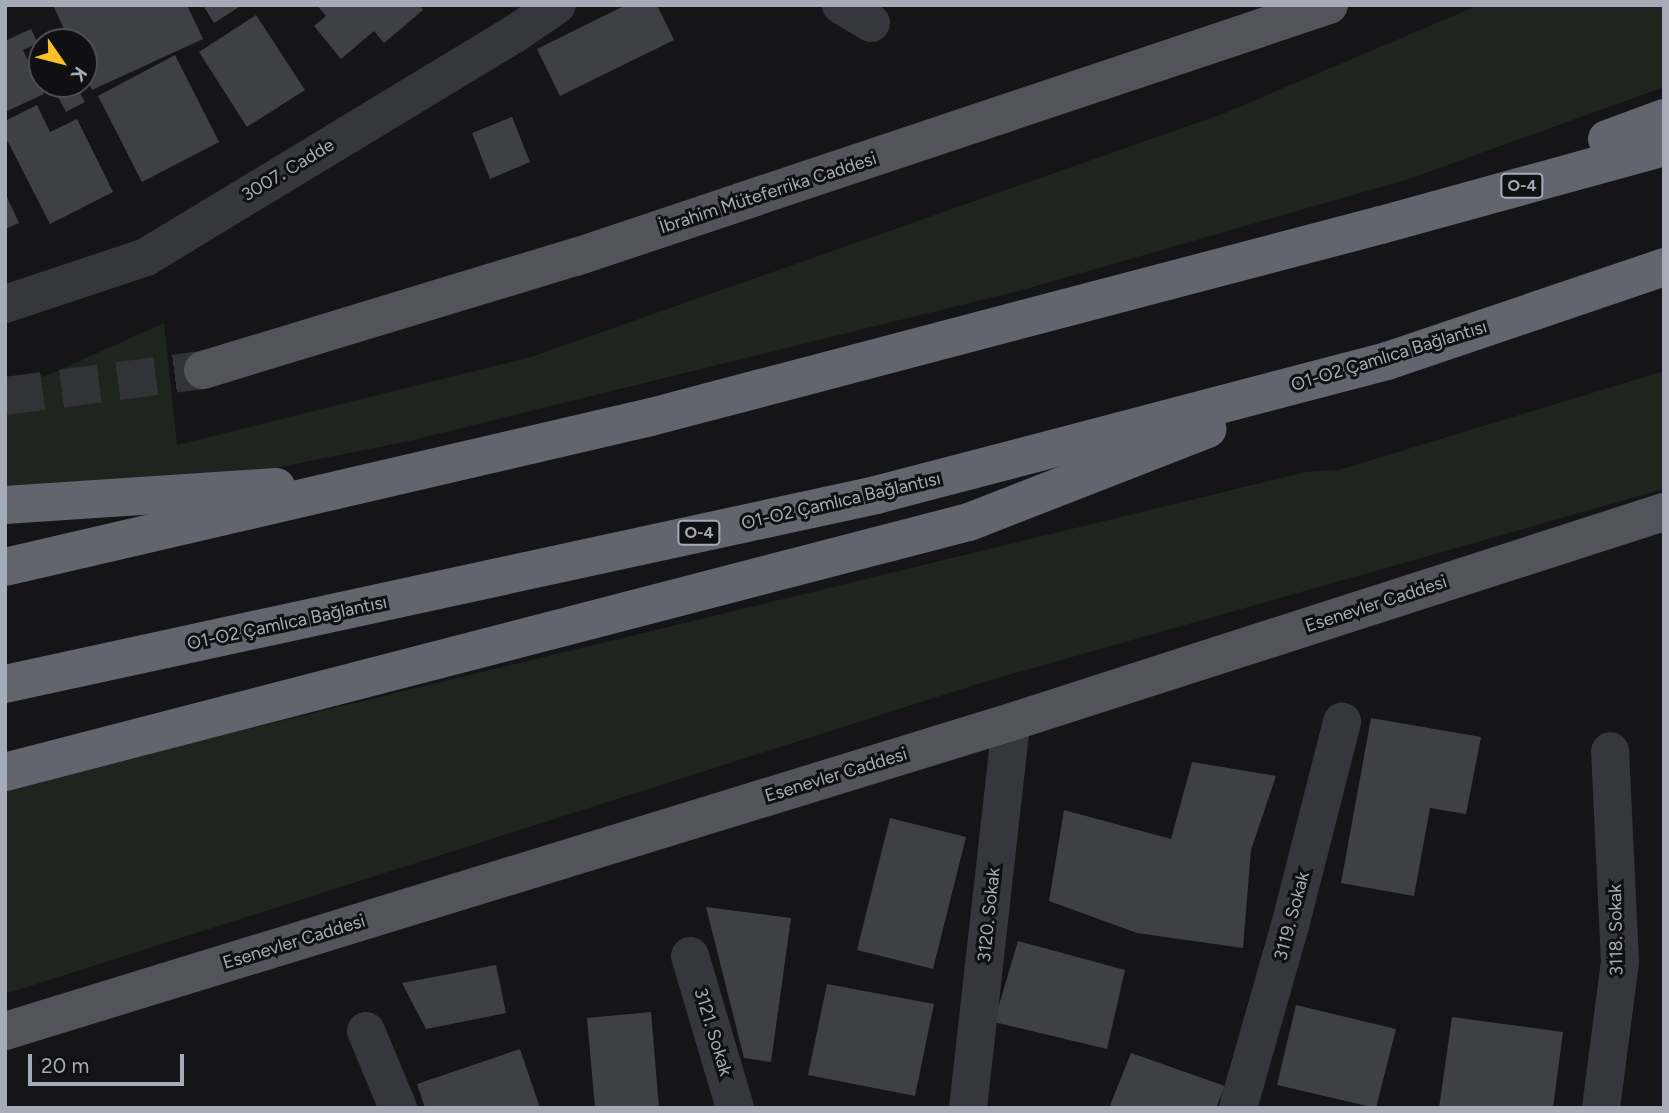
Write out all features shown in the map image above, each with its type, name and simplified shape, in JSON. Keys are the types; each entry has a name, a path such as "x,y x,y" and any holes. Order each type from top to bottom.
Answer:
{"highway":[{"path":"1381,225 1664,118"},
{"name":"O-4","path":"5,567 651,417 1381,225 1664,147"},
{"name":"O1-O2 Çamlıca Bağlantısı","path":"5,684 876,495 1387,360 1664,267"},
{"path":"5,772 969,522 1387,360"},
{"path":"5,505 386,480"}],"main road":[{"name":"İbrahim Müteferrika Caddesi","path":"204,370 576,257 1329,5"},
{"name":"Esenevler Caddesi","path":"5,1031 1011,722 1664,512"}],"street":[{"name":"3007. Cadde","path":"5,304 146,257 513,35 557,5"},
{"name":"3120. Sokak","path":"968,1108 1011,722"},
{"name":"3119. Sokak","path":"1238,1108 1290,926 1342,722"},
{"name":"3118. Sokak","path":"1601,1108 1620,962 1610,751"},
{"name":"3121. Sokak","path":"690,956 735,1108"},
{"path":"366,1031 398,1108"}],"shaded area":[{"path":"1479,5 1664,5 1664,87 1409,179 1022,290 409,441 185,486 5,517 5,382 46,376 164,323 177,445 531,357 1225,113"},
{"path":"1664,371 1664,489 984,682 5,994 5,788 1306,472 1339,470"}],"building":[{"path":"53,5 187,5 203,39 98,87 98,28 64,28"},
{"path":"203,5 242,5 214,23"},
{"path":"317,5 419,5 423,10 384,43 374,31 341,59 314,26 326,16"},
{"path":"626,5 657,5 674,40 560,96 537,49"},
{"path":"256,15 305,90 247,127 199,52"},
{"path":"28,30 28,48 23,50 28,60 28,98 35,98 5,112 5,41"},
{"path":"175,55 219,142 142,182 98,96"},
{"path":"58,98 83,98 85,102 66,112"},
{"path":"37,105 50,132 77,119 113,192 50,224 5,136 5,121"},
{"path":"512,117 530,162 490,179 472,133"},
{"path":"5,193 19,223 5,229"},
{"path":"1371,718 1481,737 1466,814 1430,808 1414,896 1341,883"},
{"path":"1192,762 1276,776 1251,850 1243,948 1137,933 1049,901 1064,810 1171,839"},
{"path":"890,818 966,837 933,969 857,950"},
{"path":"706,907 791,918 771,1062 744,1058"},
{"path":"1018,941 1125,970 1107,1049 994,1022"},
{"path":"496,965 506,1013 426,1029 402,983"},
{"path":"827,984 934,1004 915,1096 808,1075"},
{"path":"1296,1005 1396,1029 1376,1108 1277,1085"},
{"path":"651,1012 659,1108 595,1108 587,1018"},
{"path":"1452,1017 1563,1032 1553,1108 1439,1108"},
{"path":"520,1049 540,1108 425,1108 417,1084"},
{"path":"1131,1053 1225,1086 1216,1108 1109,1108"}],"tunnel":[{"path":"5,396 203,370"}]}
